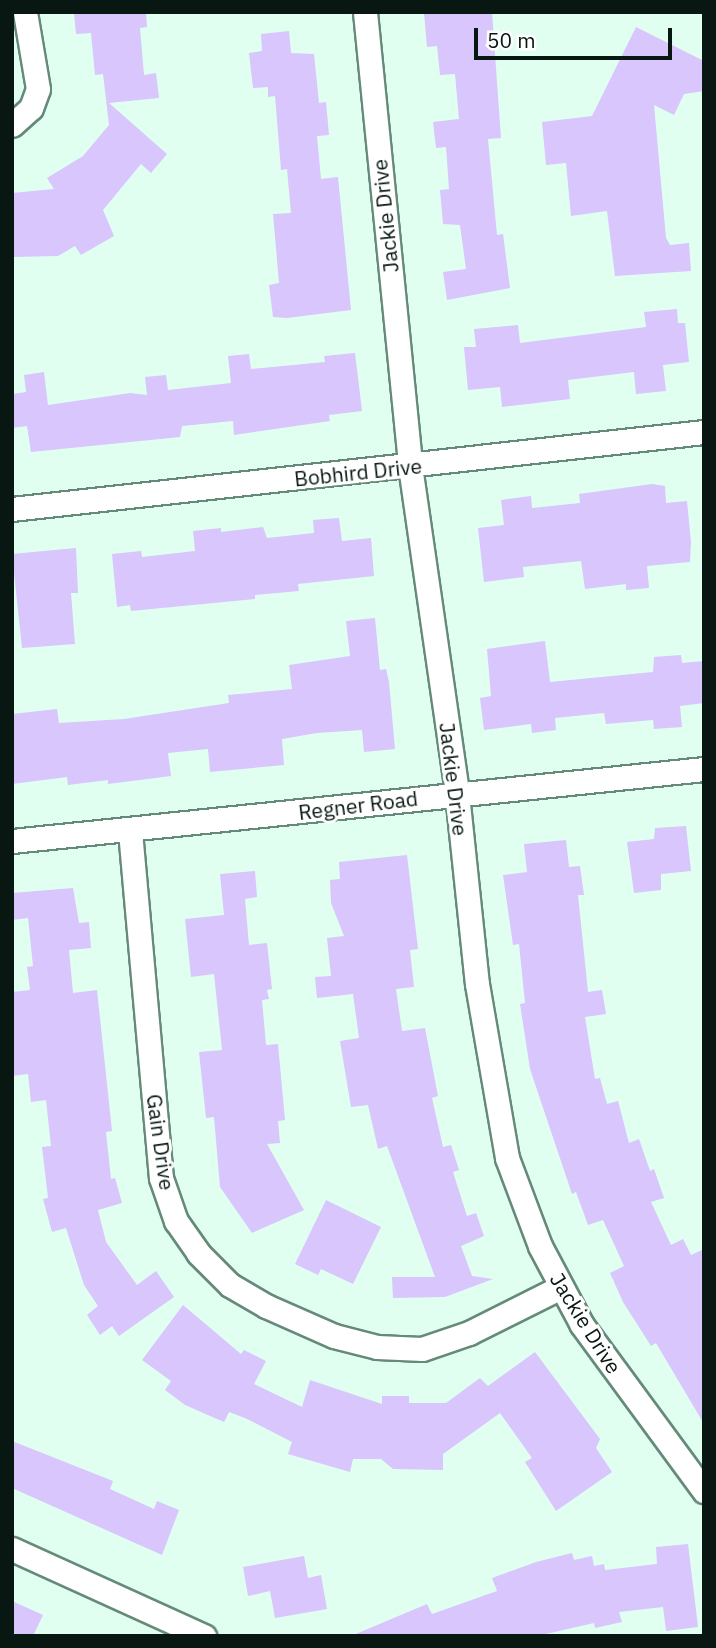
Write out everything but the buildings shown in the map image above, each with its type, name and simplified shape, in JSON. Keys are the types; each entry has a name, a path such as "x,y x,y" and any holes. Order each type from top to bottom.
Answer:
{"street":[{"path":"12,125 36,99 38,79 31,59 24,12"},
{"name":"Jackie Drive","path":"365,12 410,466 457,794 477,984 507,1158 561,1287 582,1325 704,1491"},
{"name":"Bobhird Drive","path":"12,509 704,432"},
{"name":"Regner Road","path":"12,841 130,831 704,769"},
{"name":"Gain Drive","path":"130,831 161,1178 176,1220 198,1253 230,1285 266,1306 334,1336 377,1347 422,1349 469,1333 561,1287"},
{"path":"12,1549 204,1636"}]}
